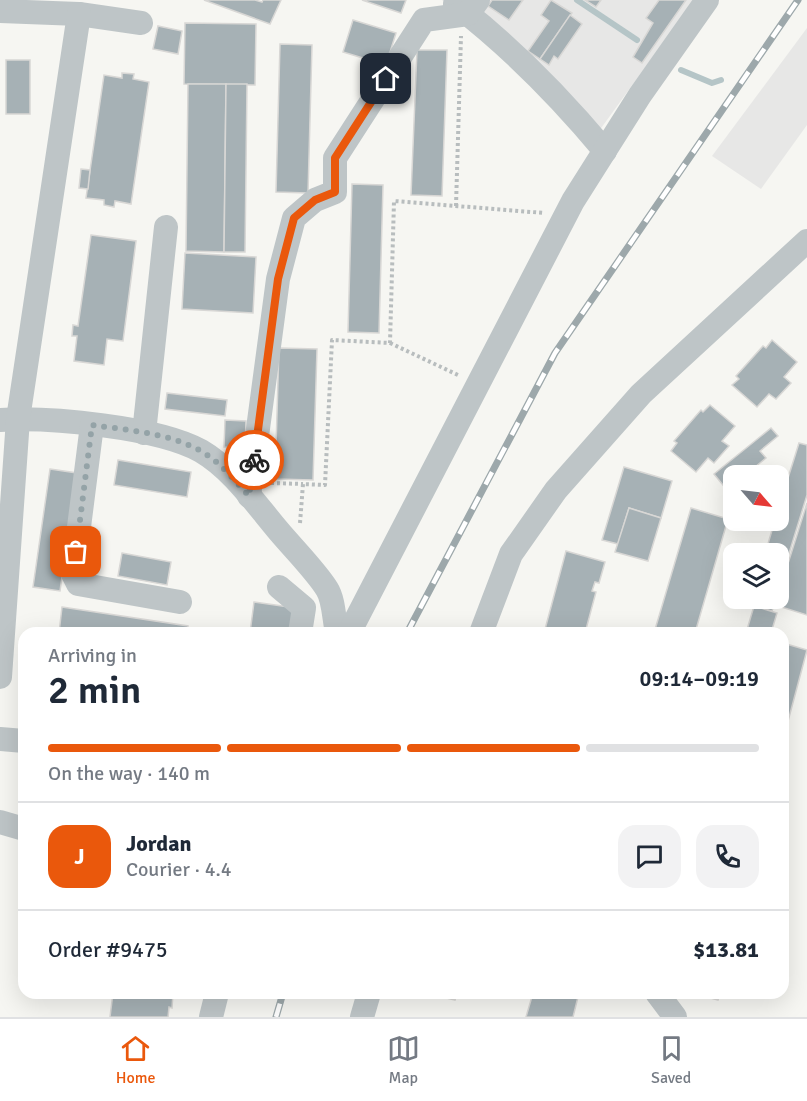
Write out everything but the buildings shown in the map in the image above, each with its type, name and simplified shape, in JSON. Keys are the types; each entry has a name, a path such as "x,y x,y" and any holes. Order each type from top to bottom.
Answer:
{"street":[{"path":"352,627 566,215 640,95 707,0"},
{"path":"250,489 278,279 294,218 315,200 335,192 335,158 424,20 464,7 514,52 581,122 604,151"},
{"path":"0,11 80,14 141,23"},
{"path":"0,677 9,420 80,14"},
{"path":"144,433 166,227"},
{"path":"483,627 511,554 556,490 641,394 807,241"},
{"path":"9,420 92,425 144,433 202,452 250,489 297,553 328,590 336,627"},
{"path":"92,425 73,574 78,584 180,602"},
{"path":"279,587 304,608 301,627"},
{"path":"0,739 18,740"},
{"path":"0,822 18,827"},
{"path":"212,1017 216,999"},
{"path":"362,1017 367,999"},
{"path":"662,999 675,1017"}],"path":[{"path":"456,206 464,7"},
{"path":"390,343 394,201 566,215"},
{"path":"250,489 303,484 325,485 332,340 390,343 478,385"},
{"path":"297,553 303,484"}],"shaded area":[{"path":"442,0 694,0 591,142 512,57"},
{"path":"807,28 807,125 761,189 712,156"}],"waterway":[{"path":"577,0 637,40"},
{"path":"681,70 712,83 721,80"}],"railway":[{"path":"410,627 555,353 798,0"},
{"path":"276,1017 281,999"}],"way so far":[{"path":"76,552 92,425 144,433 187,445 202,452 228,472 249,496 254,460"}],"route":[{"path":"254,460 278,279 294,218 315,200 335,192 335,158 386,79"}]}
